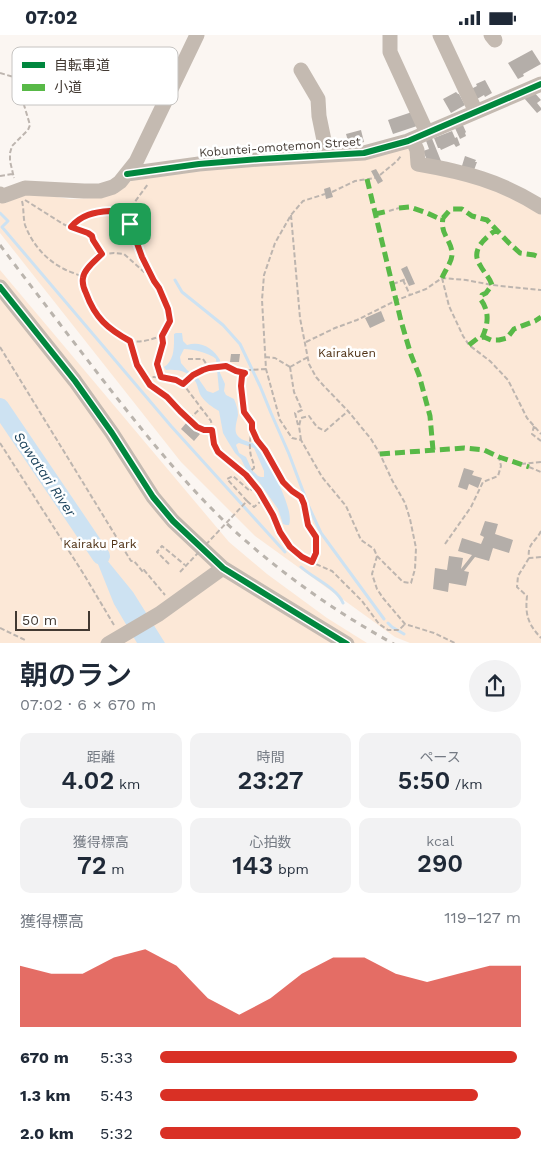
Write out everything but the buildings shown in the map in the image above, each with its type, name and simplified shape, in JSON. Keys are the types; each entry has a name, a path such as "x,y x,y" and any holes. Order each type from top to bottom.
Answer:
{"street":[{"path":"178,75 197,35"},
{"path":"390,35 390,52 427,133"},
{"path":"440,35 476,112"},
{"path":"301,70 318,99 319,116 327,155"},
{"name":"Kobuntei-omotemon Street","path":"128,173 199,164 364,153 412,139 541,84"},
{"path":"0,194 3,196 19,193 25,188 100,191 113,187 120,182 136,162 163,105"},
{"path":"412,139 417,150 418,163 453,170 494,182 541,207"},
{"path":"0,287 76,381 153,497 173,521 223,568 347,643"},
{"path":"114,640 159,614 223,568"}],"path":[{"path":"0,73 12,77"},
{"path":"24,105 30,125 28,130 12,146 10,161 23,206 25,223 39,251 64,270 83,277"},
{"path":"380,175 397,161 407,149 412,139"},
{"path":"0,176 13,174"},
{"path":"332,192 355,181 375,177"},
{"path":"154,180 146,185 134,203 130,224 142,257 168,309 170,321 162,336 163,343 157,364 161,377"},
{"path":"19,193 27,203 71,227 88,233 92,236 102,254"},
{"path":"301,440 292,438 280,420 266,369 262,300 264,275 275,243 291,215 303,201 325,194"},
{"path":"389,211 399,208"},
{"path":"71,227 83,217 95,212 110,211 119,214 130,224"},
{"path":"265,357 275,358 290,367 294,392 302,410 295,413 301,440 322,477 346,506 361,540 374,549 377,556 403,582 412,583 416,548 405,503 371,439 316,377 310,364 300,318 291,215"},
{"path":"154,281 124,254 102,254 92,263 83,277 90,304 102,322 114,332 130,341 146,341 162,336"},
{"path":"306,342 426,289 442,278 541,290"},
{"path":"442,278 449,306 462,336 469,345 490,361 508,380 528,418 541,434"},
{"path":"393,285 404,279 410,295"},
{"path":"130,341 137,365 150,385 167,397 197,427 204,430 212,430"},
{"path":"0,347 131,561 134,561 143,572 144,570 168,598"},
{"path":"290,367 308,357"},
{"path":"188,359 203,359 209,368"},
{"path":"183,384 203,370 220,366 226,366 245,373"},
{"path":"266,369 249,370 242,376 241,386 244,412 250,420 257,440 265,450 283,482 301,497 308,525 316,537 316,553 312,562"},
{"path":"145,377 161,377 176,380 183,384 211,421 214,444 218,452 246,475 255,486 290,547 302,557 332,571 362,601 379,624 388,630 398,630 405,624"},
{"path":"188,419 201,408"},
{"path":"299,426 301,418 310,416 317,427 325,431 348,411"},
{"path":"534,426 532,434 541,441"},
{"path":"246,475 254,466 254,461 251,457 252,429"},
{"path":"0,443 83,573 114,640"},
{"path":"445,544 471,507 483,482 498,475 501,466 499,457"},
{"path":"521,464 541,461"},
{"path":"529,467 541,472"},
{"path":"255,486 250,491 233,476 228,479 254,507 263,498"},
{"path":"180,572 247,501"},
{"path":"541,531 540,537 531,544 528,553 529,557 518,576 517,587 527,597 526,612 530,623 541,638"},
{"path":"169,564 157,552 162,546 185,565"},
{"path":"377,556 372,574 377,589 382,598 405,624 457,643"},
{"path":"529,557 541,557"},
{"path":"0,628 25,640"}],"green space":[{"name":"Kairakuen","path":"401,147 416,152 415,167 481,183 541,212 541,643 410,643 395,637 255,536 181,462 0,233 0,199 6,203 25,192 70,199 93,198 113,194 134,179"},
{"name":"Kairaku Park","path":"0,270 229,542 267,574 327,618 367,643 0,643"}],"water":[{"path":"182,333 183,341 187,345 202,345 214,352 220,360 220,373 225,384 224,391 226,395 234,399 237,409 236,433 242,439 259,446 285,497 290,518 289,525 283,524 278,509 259,482 246,469 227,440 223,433 219,411 209,405 203,398 196,383 189,375 179,370 166,370 164,367 172,357 174,334","holes":["184,349 201,352 216,359 219,390 213,393 207,391 198,378 181,363 180,357","239,443 254,448 264,471 264,477 258,476 252,470 246,457 239,453 236,445"]},
{"path":"90,534 102,554 133,592 165,643 137,643 114,604 94,554 85,537"}],"waterway":[{"path":"0,213 8,221 2,227 171,426 285,552"},
{"path":"175,280 182,292 223,325 240,344 260,386 321,533 384,619"},
{"name":"Sawatari River","path":"0,407 101,556"},
{"path":"301,567 336,593 343,603"},
{"path":"388,623 404,634"}],"railway":[{"path":"0,245 128,412 205,502 241,537 282,571 348,617 392,643"}],"marked path":[{"path":"367,179 401,321 430,416 433,450"},
{"path":"399,208 410,207 438,218 443,218 453,209 462,209 472,216 487,220 520,253 541,258"},
{"path":"375,214 389,211"},
{"path":"442,278 452,255 451,247 443,228 443,218"},
{"path":"482,338 486,328 487,314 481,300 482,295 492,285 477,260 477,254 483,241 496,230"},
{"path":"469,345 478,338 484,337 491,340 507,338 514,329 541,317"},
{"path":"380,454 464,448 484,450 529,467"}],"cycle path":[{"path":"127,174 199,164 364,153 408,141 541,84"},
{"path":"0,287 75,381 112,433 153,497 173,521 223,568 345,643"}],"route":[{"path":"110,211 119,214 130,224 142,257 168,309 170,321 162,336 163,343 157,364 161,377 176,380 183,384 193,375 209,368 226,366 245,373 242,376 241,386 244,412 252,423 252,429 257,440 265,450 283,482 301,497 308,525 316,537 316,553 312,562 302,557 290,547 259,491 246,475 218,452 214,444 212,430 204,430 197,427 167,397 150,385 137,365 130,341 114,332 102,322 90,304 83,277 92,263 102,254 92,236 71,227 83,217 95,212 110,211"}]}
